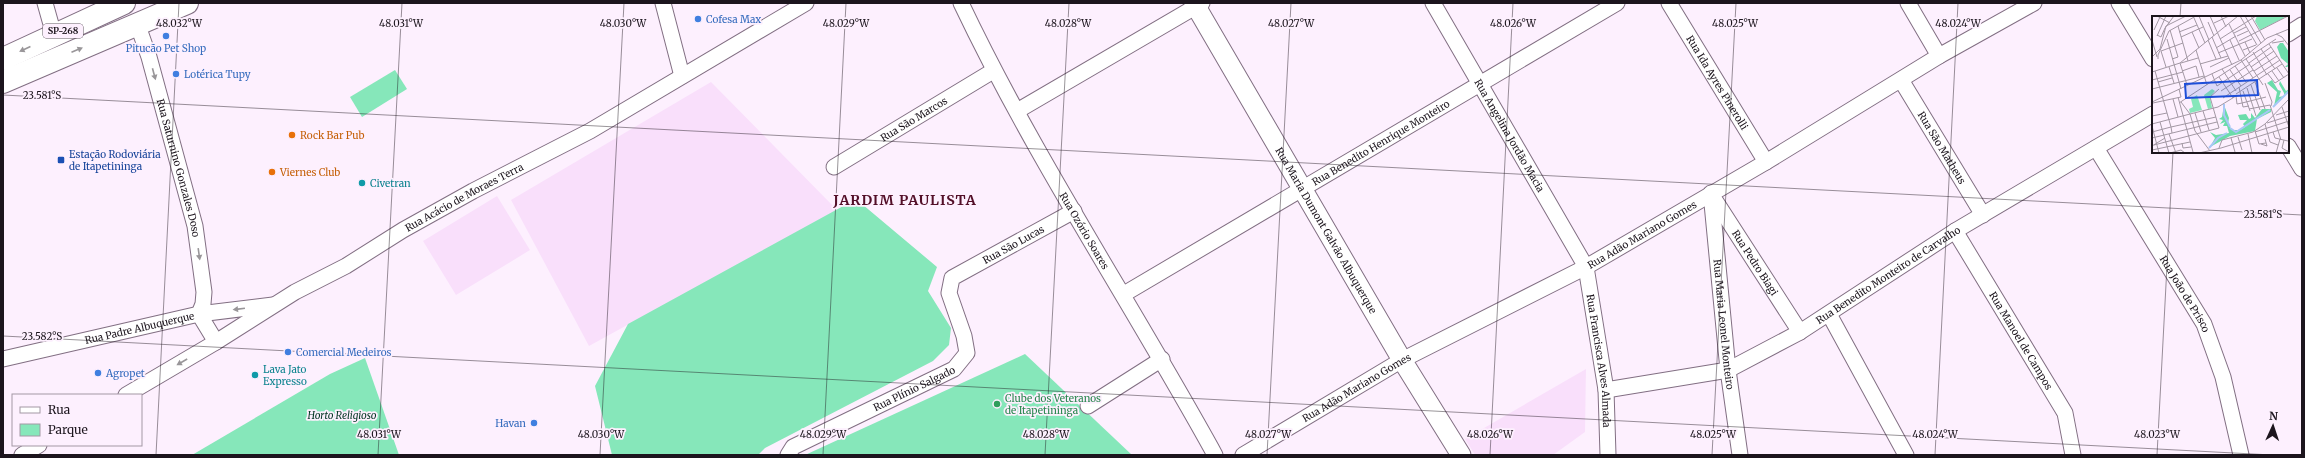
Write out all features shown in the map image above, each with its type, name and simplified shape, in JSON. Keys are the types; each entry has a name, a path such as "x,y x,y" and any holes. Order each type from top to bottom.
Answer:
{"main road":[{"name":"SP-268","path":"3,59 124,3"},
{"name":"SP-268","path":"3,82 187,3"}],"street":[{"path":"45,3 54,35"},
{"path":"663,3 682,76"},
{"name":"Rua Acácio de Moraes Terra","path":"128,394 216,342 295,292 346,266 434,212 590,131 806,3"},
{"name":"Rua Ozório Soares","path":"961,3 993,71 1124,294 1215,455"},
{"name":"Rua Angelina Jordão Macia","path":"1433,3 1479,85 1586,267"},
{"name":"Rua Benedito Henrique Monteiro","path":"1124,294 1617,3"},
{"name":"Rua Ida Ayres Pinerolli","path":"1669,3 1766,162"},
{"path":"1908,3 1939,56"},
{"name":"Rua Adão Mariano Gomes","path":"1243,455 1402,360 1586,267 1710,193 1766,162 1939,56 2034,3"},
{"path":"2119,3 2152,57"},
{"path":"1017,111 1198,4"},
{"name":"Rua Maria Dumont Galvão Albuquerque","path":"1198,4 1302,189 1402,360 1461,455"},
{"path":"2289,33 2302,25"},
{"name":"Rua Saturnino Gonzales Doso","path":"130,27 149,57 195,226 204,292 203,304 198,314"},
{"name":"Rua São Marcos","path":"834,167 993,71"},
{"name":"Rua São Matheus","path":"1901,80 1983,215"},
{"name":"Rua Benedito Monteiro de Carvalho","path":"1606,390 1728,370 1800,332 1955,231 2152,115"},
{"name":"Rua João de Prisco","path":"2096,148 2204,324 2223,377 2241,455"},
{"path":"2289,148 2302,169"},
{"name":"Rua Pedro Biagi","path":"1710,193 1800,332"},
{"name":"Rua Maria Leonel Monteiro","path":"1710,193 1728,370 1740,455"},
{"name":"Rua São Lucas","path":"952,278 1074,211"},
{"name":"Rua Manoel de Campos","path":"1955,231 2065,413 2073,455"},
{"path":"1716,244 1737,236"},
{"name":"Rua Francisca Alves Almada","path":"1586,267 1606,390 1606,454"},
{"name":"Rua Plínio Salgado","path":"788,455 793,448 954,369 967,353 964,336 949,293 952,278"},
{"name":"Rua Padre Albuquerque","path":"3,359 198,314 278,304"},
{"path":"198,314 216,342"},
{"path":"1829,314 1906,455"},
{"path":"1088,406 1162,360"},
{"path":"22,455 37,446"}],"shaded area":[{"path":"711,82 837,210 589,346 511,200"},
{"path":"497,196 530,250 456,295 423,241"},
{"path":"1586,369 1585,432 1553,455 1475,455 1465,439"}],"green space":[{"path":"395,70 407,89 362,117 350,97"},
{"path":"856,199 937,267 928,291 951,328 949,345 933,361 765,448 758,455 612,455 595,386 628,324"},
{"name":"Clube dos Veteranos de Itapetininga","path":"1025,354 1132,455 805,455"},
{"name":"Horto Religioso","path":"365,358 399,455 192,455 330,374"}],"place":[{"name":"Cofesa Max","path":"698,19"},
{"name":"Pitucão Pet Shop","path":"166,36"},
{"name":"Lotérica Tupy","path":"176,74"},
{"name":"Rock Bar Pub","path":"292,135"},
{"name":"Estação Rodoviária de Itapetininga","path":"61,160"},
{"name":"Viernes Club","path":"272,172"},
{"name":"Civetran","path":"362,183"},
{"name":"Comercial Medeiros","path":"288,352"},
{"name":"Agropet","path":"98,373"},
{"name":"Lava Jato Expresso","path":"255,375"},
{"name":"Clube dos Veteranos de Itapetininga","path":"997,404"},
{"name":"Havan","path":"534,423"}],"district":[{"name":"JARDIM PAULISTA","path":"905,200"}]}
